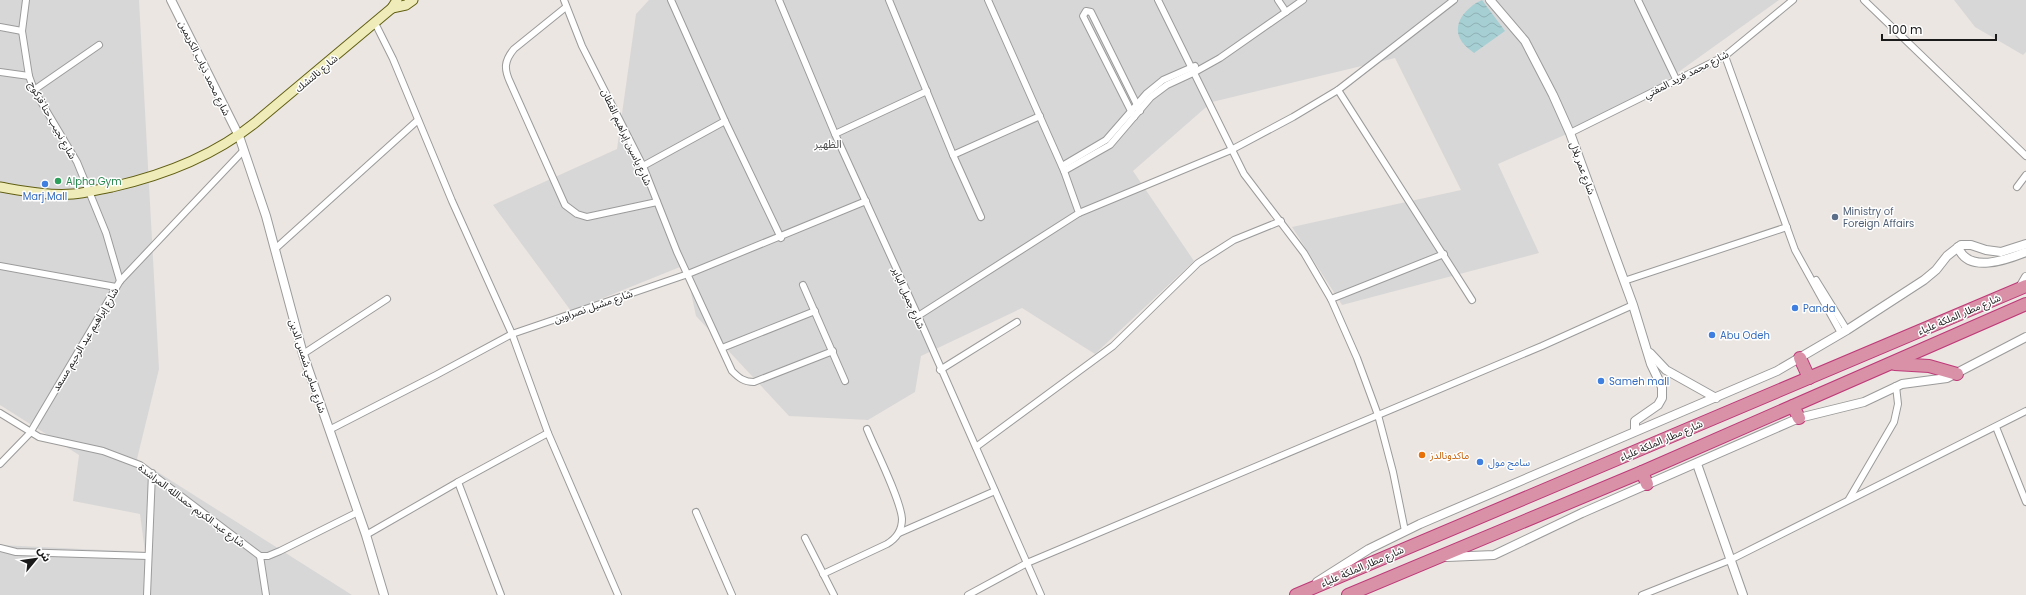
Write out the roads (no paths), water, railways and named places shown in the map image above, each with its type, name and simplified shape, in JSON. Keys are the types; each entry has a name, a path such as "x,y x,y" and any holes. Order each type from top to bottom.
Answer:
{"highway":[{"name":"شارع مطار الملكة علياء","path":"1300,593 2022,287"},
{"name":"شارع مطار الملكة علياء","path":"1348,595 1642,472 1892,364 2026,304"},
{"path":"1800,358 1809,378"},
{"path":"1892,364 1929,366 1957,374"},
{"path":"1793,406 1799,418"},
{"path":"1642,472 1647,484"}],"main road":[{"name":"شارع نالتشك","path":"0,187 53,194 88,192 156,175 192,162 239,136 374,23 394,4 406,5 413,0"}],"street":[{"name":"شارع نجيب حنا فركوح","path":"26,0 22,31 29,76 34,90 77,162 106,233 120,280"},
{"name":"شارع محمد ذياب الكريمين","path":"171,0 239,136"},
{"name":"شارع ياسين إبراهيم القطان","path":"564,0 582,46 643,166 688,274 732,371 738,378 748,382 754,382 832,351"},
{"path":"672,0 725,121 781,238"},
{"name":"شارع جميل الباير","path":"779,0 835,134 918,316 940,370 976,447 1041,595"},
{"path":"889,0 928,91 953,155 981,217"},
{"path":"988,0 1063,168 1079,212"},
{"path":"1158,0 1194,69 1231,150 1244,174 1281,221 1308,259 1331,299 1357,358 1378,415 1393,472 1405,531"},
{"path":"1278,0 1286,12"},
{"path":"1063,168 1106,140 1133,115 1138,108 1167,84 1194,69 1220,58 1304,0"},
{"path":"918,316 1079,212 1231,150 1293,117 1338,90 1454,0"},
{"name":"شارع عمر بلال","path":"1490,0 1524,42 1549,88 1570,133 1633,305 1652,364 1662,386 1663,394 1658,405 1636,421 1634,431"},
{"path":"1638,0 1676,79"},
{"name":"شارع محمد فريد المفتي","path":"1570,133 1676,79 1725,56 1793,0"},
{"path":"1864,0 2026,156"},
{"path":"566,7 514,49 507,58 505,66 510,82 565,205 577,214 587,217 657,202"},
{"path":"1133,115 1083,16 1086,12 1091,12 1138,108"},
{"path":"374,23 393,59 418,120 512,334 548,433 618,595"},
{"path":"1090,31 1098,26"},
{"path":"0,27 22,31"},
{"path":"34,90 99,45"},
{"path":"1725,56 1794,245 1844,331"},
{"path":"0,72 29,76"},
{"path":"1338,90 1472,300"},
{"path":"835,134 928,91"},
{"path":"953,155 1040,116"},
{"path":"275,249 418,120"},
{"path":"643,166 725,121"},
{"name":"شارع سامي شمس الدين","path":"239,136 275,249 303,354 358,512 384,595"},
{"name":"شارع إبراهيم عبد الرحيم مسعد","path":"0,464 30,433 120,280 244,150"},
{"path":"2017,188 2026,175"},
{"name":"شارع مشيل نصراوين","path":"329,430 436,376 512,334 688,274 781,238 866,201"},
{"path":"976,447 1113,346 1198,263 1234,240 1281,221"},
{"path":"1624,282 1787,227"},
{"path":"1300,593 1347,562 1405,531 1634,431 1716,398 1777,371 1844,331 1924,280 1958,247 1967,244 1986,250 2001,252 2026,244"},
{"path":"1958,247 1965,258 1976,263 1999,260 2026,252"},
{"path":"1331,299 1444,254"},
{"path":"0,266 116,287"},
{"path":"2022,287 2026,277"},
{"path":"803,286 845,381"},
{"path":"303,354 387,298"},
{"path":"968,595 1027,563 1378,415 1633,305"},
{"path":"722,348 815,311"},
{"path":"940,370 1017,322"},
{"path":"1434,558 1472,555 1491,556 1647,484 1799,418 1864,402 1896,386 1914,381 1942,380 1957,374 2026,337"},
{"name":"شارع عمر بلال","path":"1649,351 1656,361 1666,370 1716,398"},
{"path":"1849,499 1894,422 1898,404 1896,386"},
{"path":"1642,595 1730,560 2026,411"},
{"name":"شارع عبد الكريم حمدالله المراشدة","path":"0,413 30,433 135,462 152,473 260,556"},
{"path":"1996,427 2026,502"},
{"path":"867,429 901,510 902,520 898,533"},
{"path":"366,536 458,482 548,433"},
{"path":"1696,464 1743,595"},
{"path":"147,595 152,473"},
{"path":"458,482 501,595"},
{"path":"823,574 887,544 898,533 995,491"},
{"path":"266,595 260,556 271,555 280,551 358,512"},
{"path":"696,512 732,595"},
{"path":"805,538 834,595"},
{"path":"0,557 1,549 16,552 148,556"}],"water":[{"path":"1482,0 1505,31 1474,53 1462,42 1458,29 1459,23 1465,12 1470,7"}],"place":[{"name":"Alpha Gym","path":"58,181"},
{"name":"Marj Mall","path":"45,184"},
{"name":"Ministry of Foreign Affairs","path":"1835,217"},
{"name":"Panda","path":"1795,308"},
{"name":"Abu Odeh","path":"1712,335"},
{"name":"Sameh mall","path":"1601,381"},
{"name":"ماكدونالدز","path":"1422,455"},
{"name":"سامح مول","path":"1480,462"}],"district":[{"name":"الظهير","path":"828,144"}]}
